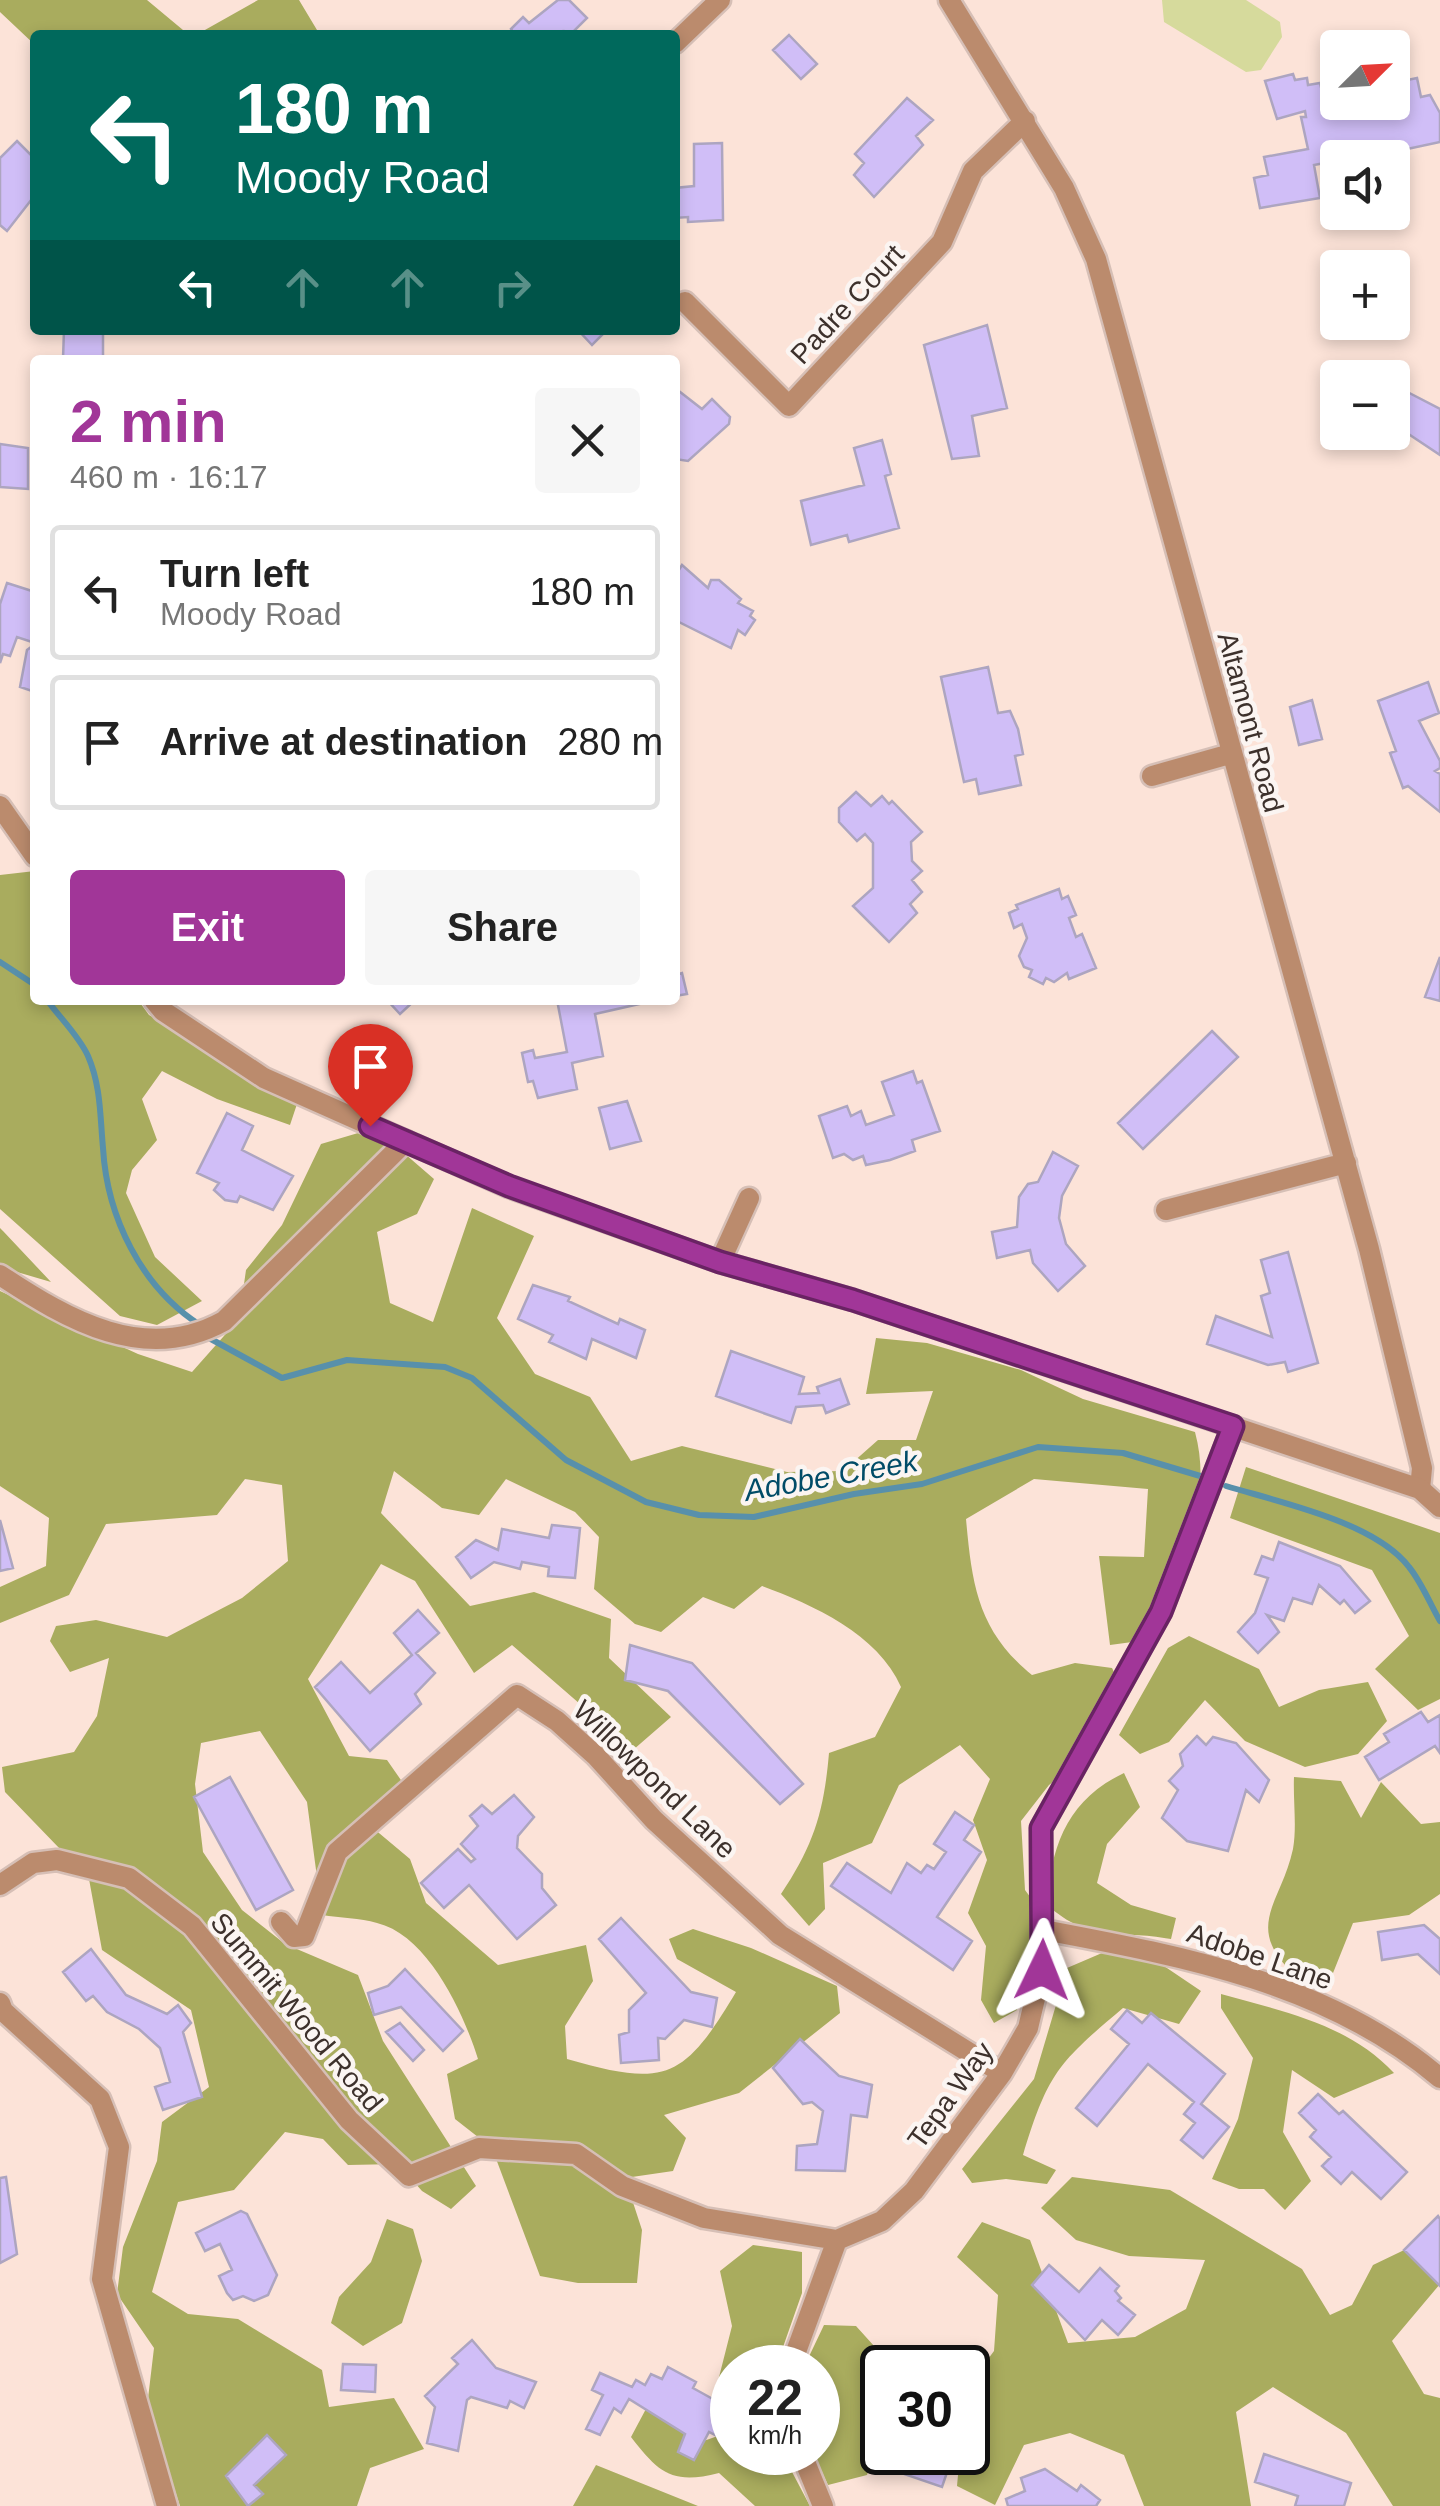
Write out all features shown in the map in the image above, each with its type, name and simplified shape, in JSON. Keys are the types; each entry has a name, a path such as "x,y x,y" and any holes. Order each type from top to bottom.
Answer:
{"street":[{"path":"680,38 720,0"},
{"name":"Altamont Road","path":"949,0 1064,188 1096,259 1346,1163 1422,1468 1420,1490"},
{"name":"Padre Court","path":"685,302 788,406 942,242 973,171 1025,121"},
{"path":"1152,776 1230,754"},
{"path":"0,806 30,849"},
{"path":"158,1005 264,1078 509,1186 720,1262 853,1300 1420,1490 1440,1507"},
{"path":"0,1274 43,1303 128,1340 197,1336 224,1322 406,1141"},
{"path":"1166,1210 1346,1163"},
{"path":"720,1262 749,1198"},
{"name":"Tepa Way","path":"837,2240 882,2221 914,2191 1002,2073 1028,2028 1042,1970 1041,1828 1161,1612 1233,1426"},
{"name":"Willowpond Lane","path":"281,1922 294,1937 304,1936 337,1852 517,1694 583,1744 654,1820 780,1935 1002,2073"},
{"name":"Summit Wood Road","path":"0,1884 34,1863 58,1860 129,1878 192,1926 349,2120 409,2176 480,2148 576,2154 622,2186 704,2218 837,2240"},
{"name":"Adobe Lane","path":"1044,1930 1195,1958 1288,1991 1365,2025 1440,2078"},
{"path":"0,2004 3,2012 100,2099 120,2146 102,2279 167,2506"},
{"path":"798,2345 837,2240"},
{"path":"810,2475 823,2506"}],"green space":[{"path":"0,0 147,0 183,30 30,30 30,40 0,12"},
{"path":"258,0 299,0 317,30 205,30"},
{"path":"1162,0 1246,0 1280,22 1282,37 1261,70 1246,72 1164,22"},
{"path":"30,872 30,1005 142,1005 149,1015 298,1101 290,1125 217,1099 162,1071 142,1099 157,1140 132,1170 126,1193 155,1257 202,1301 157,1325 120,1316 0,1209 0,875"},
{"path":"375,1128 434,1179 417,1214 377,1232 390,1303 433,1322 472,1208 534,1236 497,1318 535,1374 590,1397 631,1461 682,1446 787,1472 843,1471 878,1440 916,1440 933,1391 866,1394 876,1338 927,1343 1021,1370 1083,1399 1195,1432 1200,1460 1197,1513 1181,1565 1147,1640 1110,1645 1099,1556 1144,1557 1148,1489 1034,1479 966,1519 981,1605 989,1624 1014,1658 1032,1675 1075,1663 1112,1668 1122,1688 1079,1761 1049,1785 1021,1821 1025,1890 1045,1917 1026,1953 1017,2010 994,2023 981,2000 986,1946 968,1913 987,1860 973,1820 990,1779 960,1745 899,1785 872,1843 823,1863 825,1909 809,1926 781,1894 816,1827 829,1753 875,1737 901,1687 877,1652 822,1612 762,1586 734,1609 703,1597 661,1632 635,1624 594,1589 599,1537 575,1512 506,1479 479,1515 442,1508 394,1471 381,1513 470,1606 534,1592 611,1619 609,1658 671,1717 633,1750 512,1645 474,1673 415,1581 381,1564 308,1679 349,1756 387,1760 403,1783 373,1828 410,1859 426,1903 498,1965 586,1945 593,1981 565,2026 567,2059 600,2068 650,2074 668,2069 685,2060 718,2022 736,1992 677,1959 669,1939 693,1929 751,1948 837,1986 840,2013 739,2093 664,2115 686,2138 673,2171 625,2178 642,2230 637,2283 578,2283 540,2276 492,2148 455,2119 447,2074 478,2059 441,1979 428,1959 395,1930 370,1921 322,1915 307,1802 260,1731 201,1743 195,1784 203,1852 242,1910 285,1944 358,1975 383,2041 476,2186 451,2209 422,2191 398,2164 348,2165 323,2139 285,2132 234,2190 178,2202 152,2292 188,2314 238,2319 322,2370 329,2407 394,2398 424,2449 370,2468 357,2506 180,2506 147,2407 154,2348 117,2294 123,2247 157,2161 162,2122 209,2087 191,2010 102,1950 89,1879 5,1792 2,1767 74,1752 97,1716 109,1658 70,1672 50,1641 56,1626 96,1620 167,1637 242,1598 288,1561 282,1485 245,1479 217,1515 106,1524 69,1595 0,1623 0,1587 46,1566 49,1518 0,1486 0,1291 138,1354 192,1372 239,1319 246,1270 282,1225 321,1144"},
{"path":"0,1228 3,1231 51,1282 0,1267"},
{"path":"1246,1467 1440,1533 1440,1699 1418,1710 1375,1669 1409,1636 1372,1570 1230,1518"},
{"path":"1189,1636 1259,1669 1279,1707 1319,1690 1368,1682 1387,1721 1358,1754 1305,1767 1245,1741 1205,1700 1169,1742 1140,1754 1119,1735 1168,1648"},
{"path":"1124,1773 1140,1807 1107,1844 1097,1883 1131,1905 1176,1918 1171,1939 1092,1930 1047,1905 1053,1863 1066,1827 1088,1797"},
{"path":"1294,1777 1341,1781 1361,1818 1381,1782 1421,1824 1440,1822 1440,1894 1409,1915 1353,1923 1331,1978 1298,1978 1271,1944 1268,1930 1293,1849"},
{"path":"1102,1953 1161,1964 1201,1991 1179,2024 1123,2008 1069,2057 1048,2087 1023,2155 1056,2170 1047,2184 1006,2179 972,2183 962,2169 1034,2079 1067,1968"},
{"path":"1221,1994 1336,2031 1376,2056 1394,2073 1334,2098 1292,2070 1283,2132 1311,2181 1285,2210 1264,2189 1239,2189 1212,2179 1238,2119 1253,2058 1221,2008"},
{"path":"1072,2177 1170,2190 1302,2269 1330,2315 1352,2305 1373,2265 1425,2240 1440,2284 1392,2341 1424,2394 1440,2398 1440,2506 1393,2506 1346,2433 1273,2387 1236,2412 1251,2506 1144,2506 1124,2455 1070,2433 1024,2445 995,2505 957,2486 958,2475 990,2475 990,2356 994,2351 998,2295 957,2257 982,2222 1030,2240 1068,2343 1135,2337 1186,2309 1205,2260 1129,2256 1076,2240 1041,2208"},
{"path":"387,2219 413,2229 422,2261 402,2323 363,2346 331,2323 339,2297 371,2262"},
{"path":"753,2245 802,2252 802,2293 784,2345 727,2345 732,2326 720,2271"},
{"path":"824,2325 856,2326 873,2345 860,2345 860,2475 867,2475 828,2485 823,2475 840,2475 840,2345 814,2345"},
{"path":"647,2407 698,2443 710,2439 710,2475 689,2478 659,2467 631,2437"},
{"path":"596,2465 698,2506 573,2506"},
{"path":"721,2475 794,2475 810,2506 755,2506"}],"building":[{"path":"558,0 569,0 587,18 575,30 511,29 523,17 529,23"},
{"path":"789,35 817,64 801,79 773,50"},
{"path":"1293,74 1295,80 1307,78 1308,85 1320,83 1320,120 1410,120 1410,79 1417,78 1421,97 1430,95 1440,113 1440,142 1410,148 1410,140 1320,140 1320,164 1314,165 1320,198 1260,208 1254,178 1268,175 1264,157 1308,149 1301,117 1306,117 1305,111 1277,119 1265,81"},
{"path":"907,98 933,120 916,136 923,145 874,197 854,175 864,163 855,154"},
{"path":"17,141 30,154 30,201 7,231 0,225 0,158"},
{"path":"722,143 723,220 688,222 688,217 680,218 680,187 694,186 694,144"},
{"path":"987,325 1007,408 972,416 979,456 952,459 924,345"},
{"path":"64,335 103,335 103,355 63,355"},
{"path":"583,335 602,335 592,345"},
{"path":"680,392 702,409 712,399 730,417 729,424 688,461 680,460"},
{"path":"1410,393 1440,409 1440,455 1410,435"},
{"path":"882,440 891,474 885,476 899,528 849,542 847,535 811,545 801,501 864,485 854,448"},
{"path":"0,444 28,448 28,489 0,487"},
{"path":"682,565 708,588 711,580 719,580 741,599 738,603 753,611 750,616 755,620 745,635 738,630 731,648 680,622"},
{"path":"7,583 30,590 30,641 17,637 10,656 3,654 0,663 0,604"},
{"path":"30,648 30,690 20,687"},
{"path":"988,667 998,713 1010,711 1018,729 1023,754 1015,756 1021,785 979,794 976,779 964,782 941,677"},
{"path":"1428,682 1439,713 1419,721 1440,761 1440,768 1435,771 1440,774 1440,812 1408,786 1403,788 1390,753 1396,751 1378,701"},
{"path":"1312,700 1322,739 1299,745 1290,707"},
{"path":"856,792 871,806 882,796 889,804 892,801 922,832 911,842 912,861 922,871 912,880 922,892 910,904 917,913 889,942 853,906 873,888 873,843 865,834 857,841 839,822 839,808"},
{"path":"1059,889 1062,899 1068,896 1076,915 1069,918 1076,937 1082,934 1096,968 1069,979 1067,973 1054,982 1046,978 1043,984 1029,977 1032,970 1024,967 1019,956 1027,938 1022,924 1014,928 1009,913 1018,909 1016,905"},
{"path":"1440,957 1440,1001 1425,997"},
{"path":"680,974 687,994 680,995"},
{"path":"392,1005 410,1005 400,1014"},
{"path":"558,1005 635,1005 595,1014 603,1056 572,1063 577,1089 538,1098 533,1081 528,1082 522,1053 533,1050 535,1058 567,1052"},
{"path":"1212,1031 1238,1057 1143,1149 1118,1123"},
{"path":"913,1071 917,1083 922,1081 940,1131 912,1140 915,1151 890,1160 866,1165 863,1156 853,1160 844,1154 833,1158 819,1116 847,1106 851,1116 861,1111 866,1125 894,1115 882,1082"},
{"path":"627,1101 641,1141 610,1149 599,1108"},
{"path":"227,1113 253,1126 242,1150 293,1176 273,1210 240,1196 237,1202 225,1200 214,1190 219,1183 197,1173"},
{"path":"1053,1152 1078,1166 1062,1196 1059,1218 1066,1244 1085,1266 1058,1291 1033,1263 1030,1250 997,1258 992,1232 1017,1227 1019,1197 1028,1184 1038,1182"},
{"path":"1288,1252 1318,1363 1288,1372 1285,1362 1268,1365 1207,1344 1216,1316 1272,1337 1261,1296 1270,1293 1261,1260"},
{"path":"533,1285 570,1297 568,1301 618,1324 620,1319 645,1330 636,1358 592,1339 586,1359 549,1342 553,1335 518,1319"},
{"path":"731,1351 804,1377 799,1394 819,1393 817,1387 840,1379 849,1404 826,1413 823,1405 796,1407 791,1423 716,1396"},
{"path":"0,1520 13,1568 0,1571"},
{"path":"552,1525 580,1528 575,1578 548,1576 549,1567 522,1562 520,1569 494,1562 471,1578 456,1557 476,1540 498,1550 502,1529 549,1538"},
{"path":"1279,1542 1340,1566 1370,1601 1355,1613 1344,1600 1340,1604 1319,1585 1312,1604 1293,1598 1284,1621 1267,1615 1279,1632 1258,1653 1238,1632 1255,1613 1268,1578 1255,1574 1262,1556 1273,1560"},
{"path":"418,1610 439,1633 416,1653 435,1673 415,1694 421,1704 370,1751 315,1687 341,1662 370,1693 412,1655 394,1633"},
{"path":"630,1645 692,1663 803,1784 780,1804 668,1691 625,1680"},
{"path":"1421,1712 1428,1722 1440,1715 1440,1753 1435,1746 1379,1780 1365,1757 1389,1742 1384,1734"},
{"path":"1197,1736 1206,1745 1213,1737 1236,1743 1269,1780 1259,1802 1246,1790 1228,1851 1187,1841 1162,1818 1178,1790 1169,1781 1183,1766 1180,1754"},
{"path":"230,1777 293,1890 256,1910 194,1797"},
{"path":"514,1795 534,1817 518,1836 517,1848 542,1874 542,1888 556,1905 517,1939 469,1885 444,1908 421,1883 458,1849 471,1862 475,1859 461,1844 478,1826 470,1816 482,1805 492,1814"},
{"path":"955,1812 974,1825 964,1840 981,1852 937,1917 972,1941 953,1970 831,1886 847,1863 891,1893 907,1863 921,1873 927,1865 934,1869 946,1852 934,1844"},
{"path":"621,1918 691,1992 717,1998 712,2027 684,2020 665,2039 658,2038 659,2060 621,2063 619,2035 629,2032 629,2010 646,1993 599,1939"},
{"path":"1424,1925 1440,1939 1440,1974 1418,1954 1382,1960 1378,1932"},
{"path":"91,1949 126,1995 167,2014 178,2005 191,2023 183,2032 202,2097 163,2110 155,2087 170,2082 160,2048 139,2029 107,2012 93,1996 86,2001 63,1972"},
{"path":"405,1969 463,2031 443,2051 401,2007 374,2015 368,1993 388,1986"},
{"path":"1127,2010 1142,2023 1151,2013 1225,2074 1201,2104 1229,2127 1203,2158 1181,2140 1195,2123 1184,2114 1194,2102 1148,2064 1097,2126 1076,2108 1129,2044 1111,2029"},
{"path":"400,2023 424,2050 413,2061 386,2032"},
{"path":"800,2039 839,2076 872,2085 867,2117 851,2115 845,2171 796,2170 797,2146 817,2144 823,2111 812,2102 803,2104 773,2068"},
{"path":"1318,2094 1339,2114 1343,2111 1407,2172 1381,2199 1352,2172 1341,2184 1322,2166 1331,2157 1310,2137 1316,2130 1299,2113"},
{"path":"6,2177 17,2254 0,2263 0,2178"},
{"path":"241,2211 247,2214 277,2275 268,2295 254,2301 243,2296 233,2300 227,2293 219,2276 232,2270 220,2244 205,2251 196,2233"},
{"path":"1438,2216 1440,2219 1440,2286 1404,2250"},
{"path":"1049,2265 1079,2292 1100,2268 1119,2286 1115,2291 1121,2298 1118,2301 1135,2315 1118,2335 1102,2320 1085,2340 1032,2285"},
{"path":"472,2340 496,2368 536,2382 524,2408 510,2401 507,2408 471,2397 467,2400 458,2451 427,2443 435,2407 425,2396 458,2364 452,2358"},
{"path":"343,2364 376,2365 375,2392 341,2390"},
{"path":"668,2367 696,2382 693,2388 710,2397 710,2432 694,2460 678,2452 685,2434 629,2399 621,2413 614,2408 600,2435 586,2429 603,2395 592,2390 600,2373 632,2387 636,2380 645,2385 651,2374 662,2379"},
{"path":"267,2435 286,2455 254,2485 263,2494 248,2506 226,2476"},
{"path":"1264,2454 1351,2483 1344,2506 1295,2506 1298,2496 1255,2482"},
{"path":"1045,2469 1077,2491 1081,2485 1100,2500 1096,2506 1008,2506 1006,2499 1025,2491 1021,2478"},
{"path":"907,2475 946,2475 942,2487"}],"waterway":[{"name":"Adobe Creek","path":"0,962 30,982"},
{"name":"Adobe Creek","path":"51,1005 80,1041 92,1067 106,1174 131,1248 161,1291 200,1325"},
{"name":"Adobe Creek","path":"209,1338 282,1378 347,1360 445,1367 472,1378 566,1460 646,1502 699,1515 754,1517 854,1494 922,1484 1038,1447 1123,1453 1207,1478"},
{"name":"Adobe Creek","path":"1226,1486 1325,1516 1374,1538 1409,1567 1440,1621"}],"route":[{"path":"370,1126 509,1186 720,1262 853,1300 1233,1426 1161,1612 1041,1828 1042,1970"}]}
